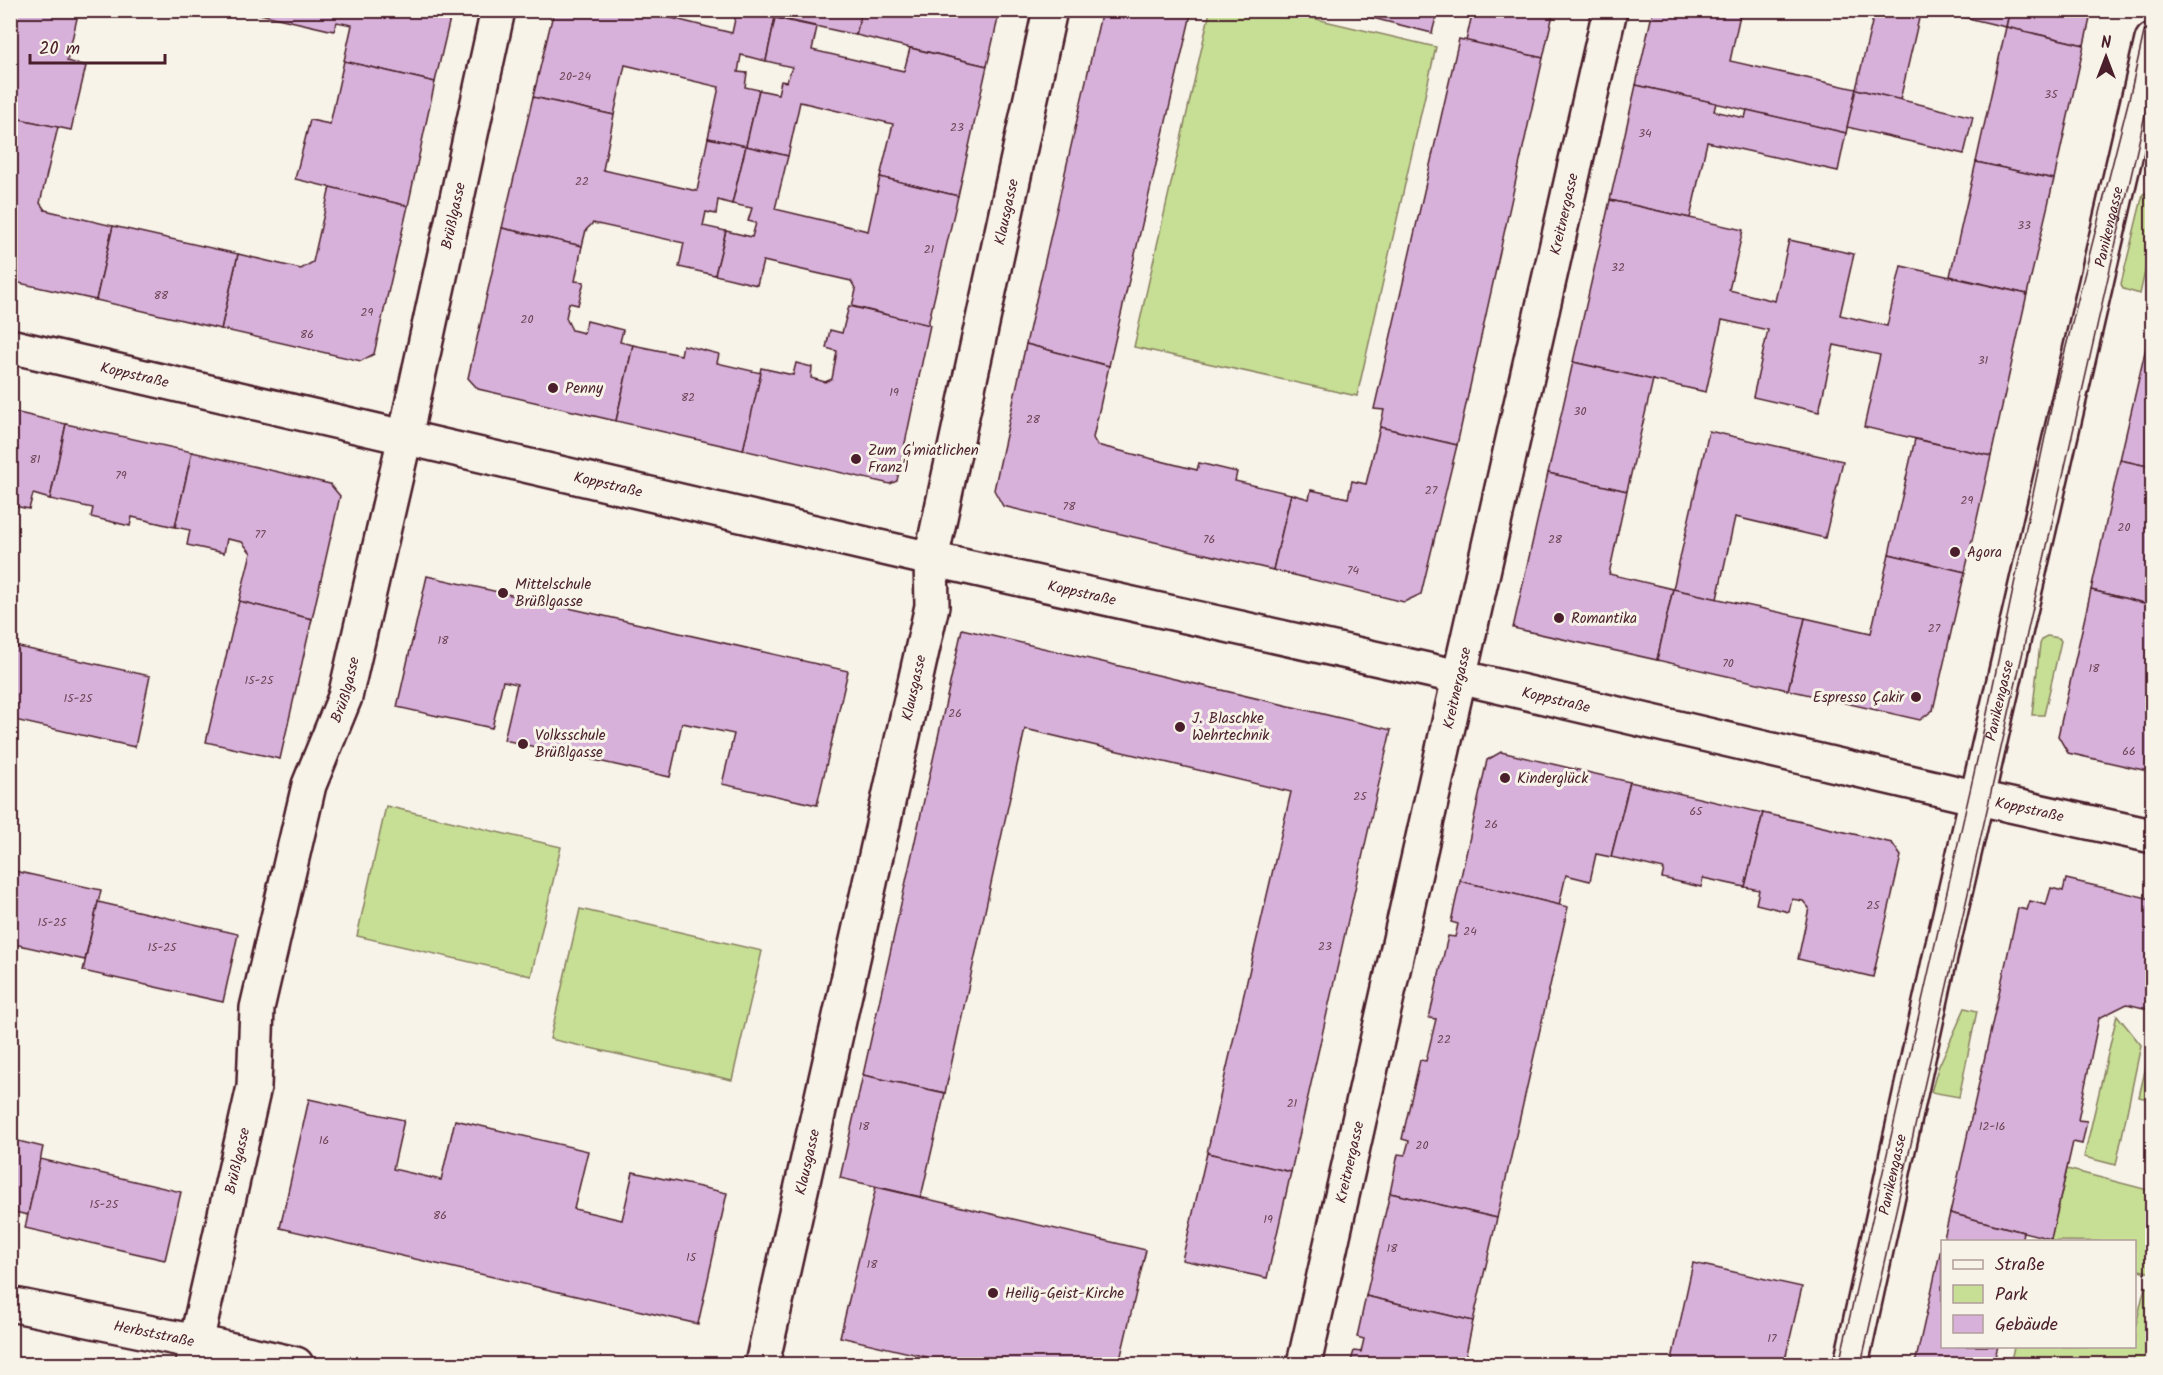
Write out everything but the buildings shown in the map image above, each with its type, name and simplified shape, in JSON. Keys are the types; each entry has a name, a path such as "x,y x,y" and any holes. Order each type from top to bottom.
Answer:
{"street":[{"name":"Brüßlgasse","path":"194,1353 254,1087 256,1008 309,785 345,697 405,437 498,10"},
{"name":"Klausgasse","path":"762,1365 932,606 931,559 1050,10"},
{"name":"Kreitnergasse","path":"1304,1365 1610,10"},
{"name":"Panikengasse","path":"1851,1365 2014,630 2152,40"},
{"name":"Koppstraße","path":"10,346 931,559 2152,836"},
{"name":"Herbststraße","path":"10,1304 194,1353 296,1365"}],"green space":[{"path":"1210,11 1282,11 1436,47 1357,396 1134,347"},
{"path":"2152,192 2152,240 2140,294 2123,289 2121,284 2143,194"},
{"path":"2047,636 2059,638 2061,641 2044,715 2032,715 2040,644"},
{"path":"386,806 561,847 531,976 357,936"},
{"path":"580,909 762,951 732,1080 550,1039"},
{"path":"1965,1008 1977,1011 1959,1097 1931,1092 1938,1068"},
{"path":"2117,1015 2141,1045 2116,1165 2084,1157"},
{"path":"2152,1040 2152,1100 2139,1097"},
{"path":"2067,1169 2152,1191 2152,1273 2136,1269 2136,1240 2050,1240"},
{"path":"2145,1287 2152,1289 2152,1364 2010,1364 2014,1348 2136,1348 2136,1324"}],"tram line":[{"path":"1839,1364 1980,747 2054,394 2130,95 2149,10"},
{"path":"1861,1364 2152,84"}],"place":[{"name":"Penny","path":"553,388"},
{"name":"Zum G'miatlichen Franz'l","path":"856,459"},
{"name":"Agora","path":"1955,552"},
{"name":"Mittelschule Brüßlgasse","path":"503,593"},
{"name":"Romantika","path":"1559,618"},
{"name":"Espresso Çakir","path":"1916,697"},
{"name":"J. Blaschke Wehrtechnik","path":"1180,727"},
{"name":"Volksschule Brüßlgasse","path":"523,744"},
{"name":"Kinderglück","path":"1505,778"},
{"name":"Heilig-Geist-Kirche","path":"993,1293"}]}
